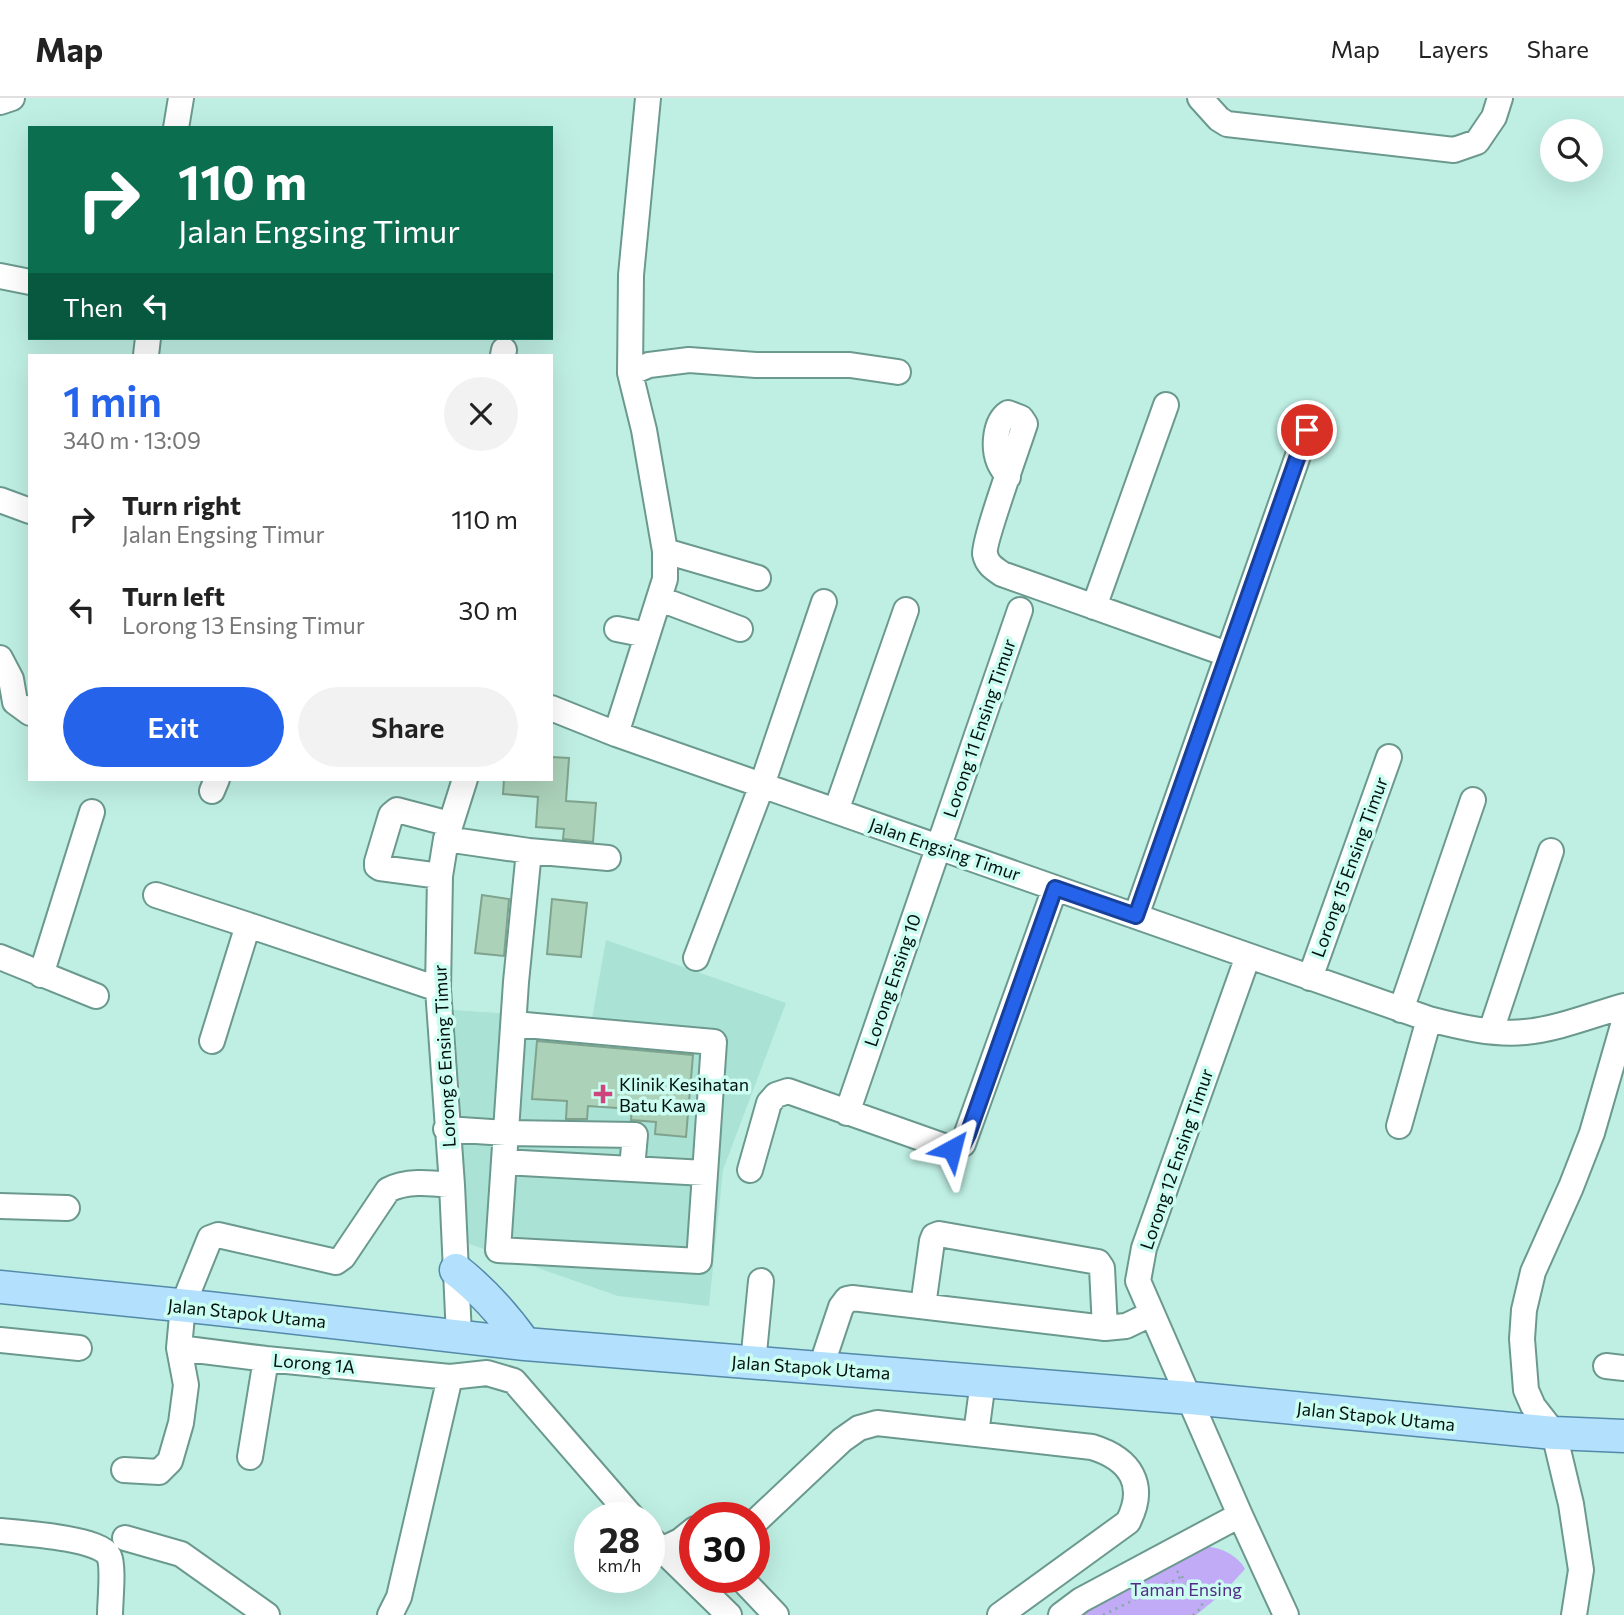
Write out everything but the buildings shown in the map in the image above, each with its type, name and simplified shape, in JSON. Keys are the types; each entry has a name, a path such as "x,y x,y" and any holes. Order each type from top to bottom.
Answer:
{"main road":[{"path":"456,1270 482,1292 512,1325 524,1344"},
{"name":"Jalan Stapok Utama","path":"0,1287 524,1344 1190,1398 1554,1433 1624,1436"}],"street":[{"path":"0,102 12,98"},
{"path":"176,126 181,98"},
{"path":"616,734 665,579 665,551 644,430 630,373 631,275 648,98"},
{"path":"1200,98 1227,124 1454,150 1477,142 1494,117 1500,98"},
{"path":"0,276 28,282"},
{"path":"630,373 649,365 689,360 756,365 850,365 898,372"},
{"path":"1094,607 1166,405"},
{"path":"1136,916 1307,430"},
{"path":"1008,477 984,551 989,564 1002,574 1227,654"},
{"path":"0,500 28,510"},
{"path":"665,551 758,578"},
{"path":"660,599 740,629"},
{"path":"696,958 762,785 824,602"},
{"path":"836,811 906,610"},
{"name":"Lorong 11 Ensing Timur","path":"938,847 1020,610"},
{"path":"617,629 647,635"},
{"path":"0,658 10,679 15,702 28,712"},
{"name":"Jalan Engsing Timur","path":"553,709 616,734 1429,1019 1460,1027 1523,1033 1544,1030 1624,1006"},
{"name":"Lorong 15 Ensing Timur","path":"1310,978 1389,757"},
{"name":"Lorong 6 Ensing Timur","path":"459,1336 452,1185 438,989 440,876 448,831 464,781"},
{"path":"1401,1010 1473,800"},
{"path":"440,876 377,866 394,812 400,810 448,831 528,851 608,858"},
{"path":"41,975 92,811"},
{"name":"Lorong Ensing 10","path":"846,1113 938,847"},
{"path":"514,1024 714,1042 699,1261 498,1250 514,1024 528,851"},
{"path":"1491,1031 1550,851"},
{"path":"750,1170 769,1103 776,1095 788,1091 952,1149 963,1144 1055,888"},
{"path":"156,895 438,989"},
{"path":"212,1041 248,925"},
{"name":"Lorong 12 Ensing Timur","path":"1190,1398 1138,1281 1144,1248 1248,956"},
{"path":"0,957 96,996"},
{"path":"1399,1126 1429,1019"},
{"path":"1574,1615 1581,1570 1571,1504 1554,1433 1529,1398 1522,1339 1524,1310 1533,1272 1572,1187 1592,1133 1624,1022"},
{"path":"446,1129 635,1135 632,1168"},
{"path":"504,1162 705,1173"},
{"path":"124,1470 159,1472 170,1461 181,1423 186,1385 179,1348 183,1305 210,1238 218,1235 336,1262 343,1257 388,1190 395,1186 422,1183 452,1185"},
{"path":"0,1206 67,1209"},
{"path":"923,1306 932,1241 934,1236 939,1234 1098,1262 1101,1268 1105,1328"},
{"path":"753,1363 761,1281"},
{"path":"821,1367 841,1307 847,1299 1105,1328 1126,1326 1151,1314"},
{"path":"0,1340 79,1348"},
{"name":"Lorong 1A","path":"179,1348 266,1360 460,1375 487,1373 514,1381 619,1502"},
{"path":"250,1457 266,1360"},
{"path":"390,1615 399,1597 460,1375"},
{"path":"976,1434 983,1381"},
{"path":"1190,1398 1286,1615"},
{"path":"770,1508 842,1440 859,1427 877,1423 1092,1447 1109,1452 1122,1461 1137,1488 1136,1506 1128,1522 1000,1615"},
{"path":"1061,1615 1081,1600 1240,1515"},
{"path":"0,1531 87,1543 102,1548 110,1558 110,1615"},
{"path":"125,1538 181,1554 267,1615"},
{"path":"665,1553 729,1615"},
{"path":"755,1593 776,1615"}],"path":[{"path":"1173,1565 1202,1599 1202,1607 1194,1615"},
{"path":"1103,1615 1181,1577"}],"shaded area":[{"name":"Klinik Kesihatan Batu Kawa","path":"606,940 786,1003 723,1170 709,1306 618,1296 461,1241 452,1010 592,1019"}],"green space":[{"name":"Taman Ensing","path":"1208,1547 1229,1554 1239,1560 1245,1569 1223,1593 1196,1615 1081,1615 1082,1611"}],"place":[{"name":"Klinik Kesihatan Batu Kawa","path":"603,1094"}],"route":[{"path":"952,1149 963,1144 968,1134 1055,888 1136,916 1307,430"}]}
